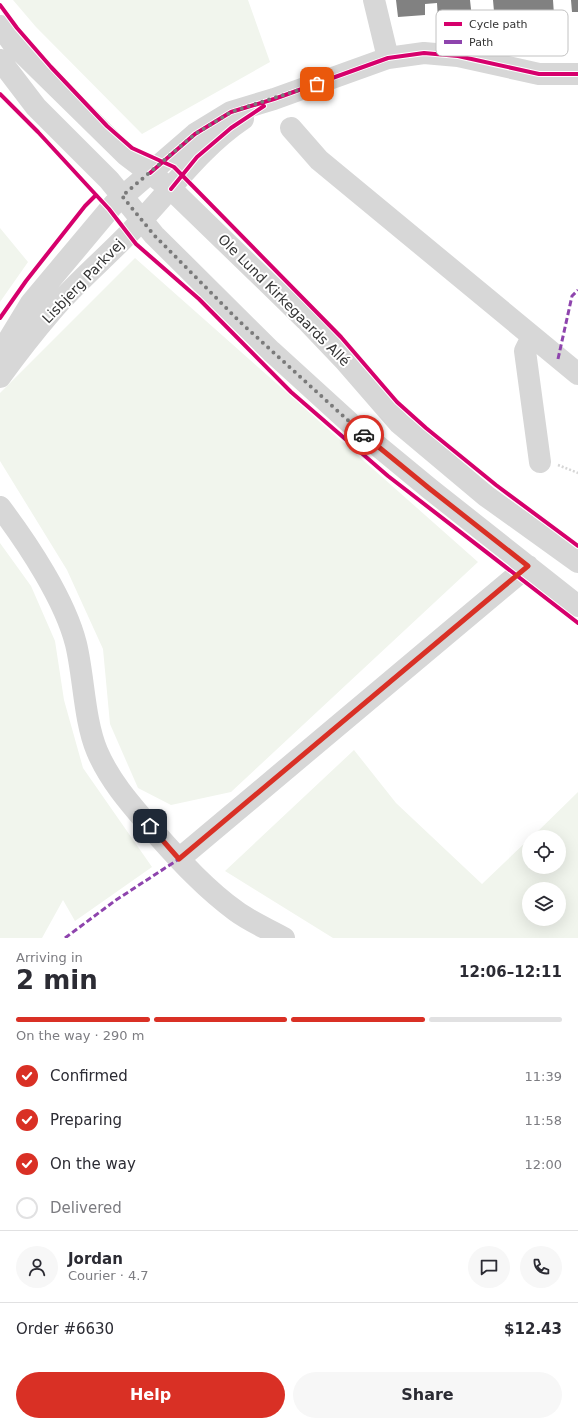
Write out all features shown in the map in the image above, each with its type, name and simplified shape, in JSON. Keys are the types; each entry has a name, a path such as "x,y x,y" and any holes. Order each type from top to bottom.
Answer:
{"street":[{"path":"374,0 388,58"},
{"name":"Ole Lund Kirkegaards Allé","path":"0,26 14,46 126,155 171,189 306,320 346,362 399,424 486,496 578,562"},
{"path":"274,99 388,58 424,53 436,54"},
{"path":"458,56 539,74 578,74"},
{"path":"0,60 36,107 109,180 154,235 239,321 350,423 430,489 578,606"},
{"name":"Lisbjerg Parkvej","path":"0,354 31,303 86,235 122,196 195,134 231,112 274,99"},
{"name":"Lisbjerg Parkvej","path":"0,377 51,312 142,220 171,189 197,157 231,128 274,99"},
{"path":"291,128 319,160 578,374"},
{"path":"532,337 525,351 540,462"},
{"path":"0,507 43,573 66,614 76,643 90,727 96,750 114,782 130,805 179,859 210,890 237,912 284,938"},
{"path":"179,859 528,566"}],"shaded area":[{"path":"13,0 248,0 270,62 142,134 36,27"},
{"path":"0,228 28,262 0,302"},
{"path":"135,258 478,562 231,792 171,805 138,788 110,724 103,649 67,570 0,461 0,393"},
{"path":"0,543 31,586 55,641 64,700 83,768 152,867 75,921 63,900 42,938 0,938"},
{"path":"354,750 396,803 482,884 522,846 522,874 566,874 566,830 539,830 578,792 578,938 333,938 225,871"}],"building":[{"path":"396,0 470,0 471,10 437,10 437,3 425,4 425,15 398,17"},
{"path":"493,0 553,0 554,10 494,10"},
{"path":"571,0 578,0 578,12 572,12"}],"marked path":[{"path":"558,359 572,296 578,290"},
{"path":"65,938 116,900 179,859"}],"cycle path":[{"path":"0,5 17,28 51,67 107,126 132,148 174,167 341,337 397,402 426,428 496,485 578,546"},
{"path":"150,173 195,134 231,112 274,99 388,58 424,53 436,54"},
{"path":"458,56 539,74 578,74"},
{"path":"0,94 38,132 109,209 136,244 199,299 291,392 388,476 578,623"},
{"path":"171,189 197,157 231,128 264,106"},
{"path":"0,318 26,281 85,206 96,195"}],"way so far":[{"path":"317,84 231,112 195,134 122,196 154,235 220,300 239,321 364,435"}],"route":[{"path":"150,826 179,859 528,566 364,435"}]}
